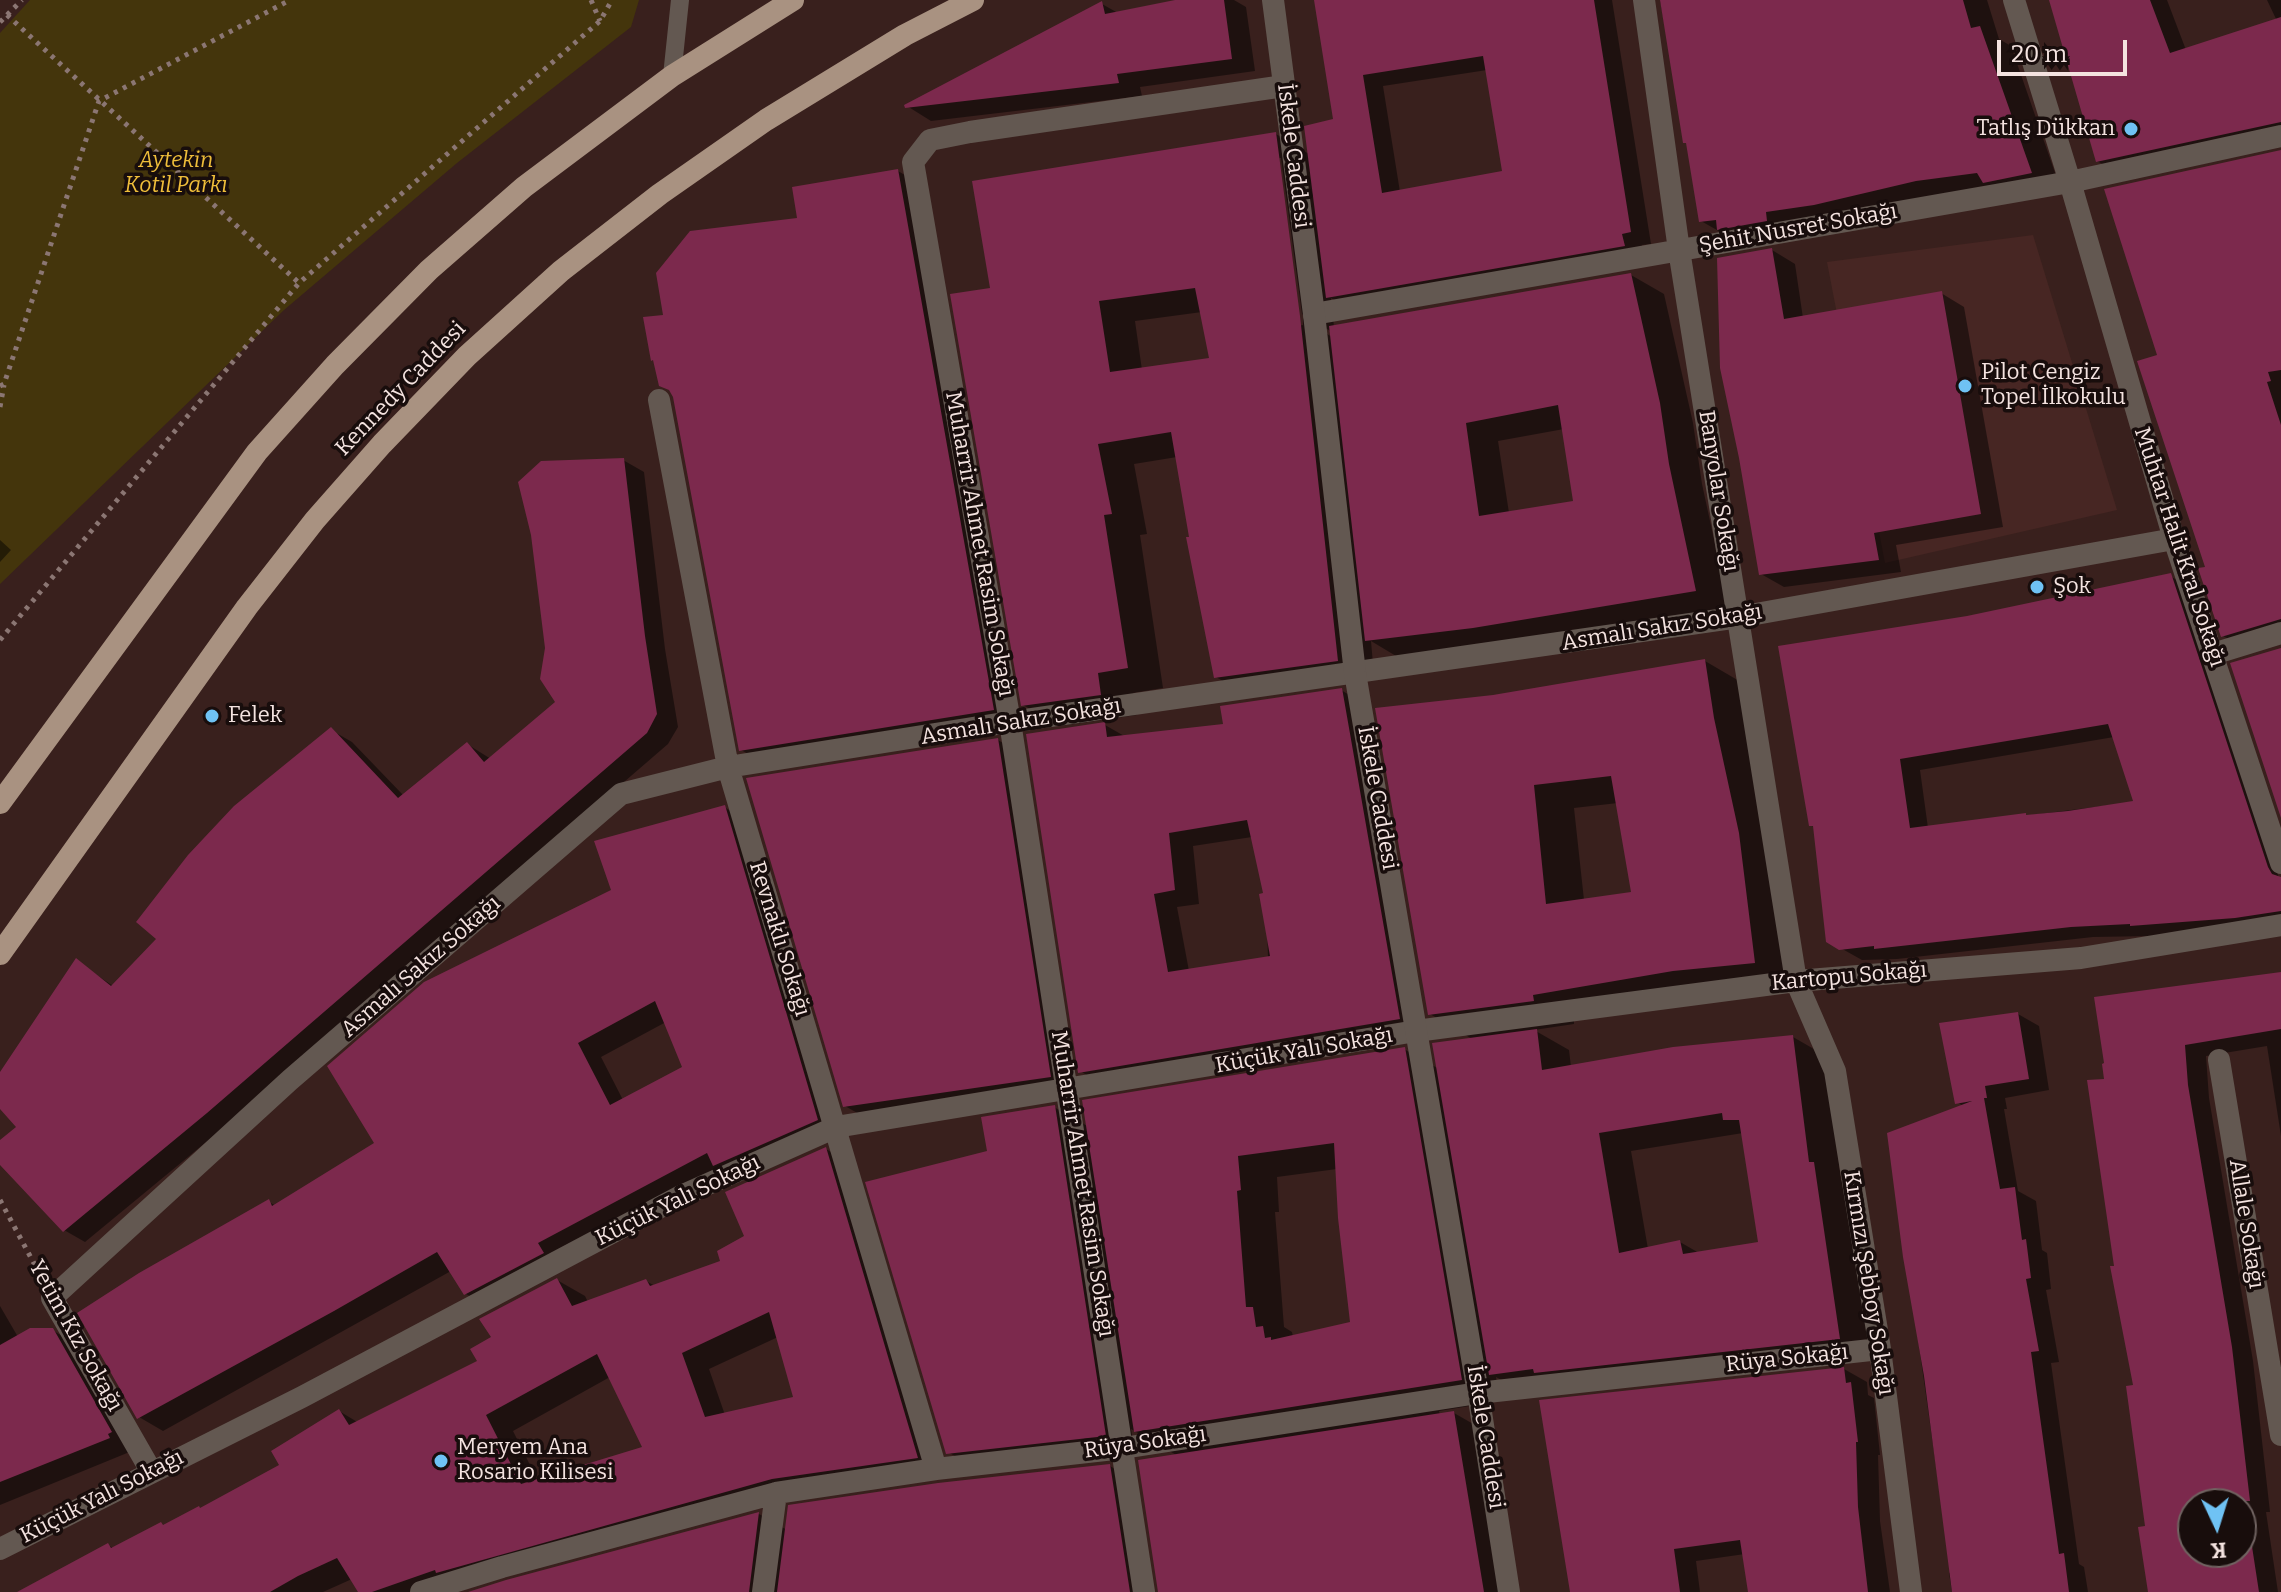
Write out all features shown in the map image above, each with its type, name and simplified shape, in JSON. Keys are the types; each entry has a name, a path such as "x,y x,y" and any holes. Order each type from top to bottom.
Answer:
{"highway":[{"path":"0,803 257,452 335,365 429,270 524,187 672,76 793,0"},
{"name":"Kennedy Caddesi","path":"0,954 247,607 315,520 382,444 467,356 561,271 660,194 766,120 905,35 973,0"}],"street":[{"name":"İskele Caddesi","path":"1273,0 1314,314 1355,673 1509,1592"},
{"name":"Banyolar Sokağı","path":"1644,0 1679,250 1796,981"},
{"name":"Muhtar Halit Kral Sokağı","path":"2014,0 2174,539 2281,863"},
{"name":"Muharrir Ahmet Rasim Sokağı","path":"1144,1592 1010,722 913,162 930,140 1284,86"},
{"name":"Şehit Nusret Sokağı","path":"1314,314 2070,182 2281,136"},
{"name":"Revnaklı Sokağı","path":"659,400 728,767 936,1469"},
{"name":"Asmalı Sakız Sokağı","path":"52,1298 290,1080 621,794 728,767 1010,722 1739,617 2174,539"},
{"path":"2213,654 2281,633"},
{"name":"Kartopu Sokağı","path":"1416,1031 1796,981 2081,958 2281,925"},
{"name":"Kırmızı Şebboy Sokağı","path":"1796,981 1835,1071 1880,1349 1911,1592"},
{"name":"Küçük Yalı Sokağı","path":"0,1549 302,1397 681,1196 836,1127 1416,1031"},
{"name":"Allale Sokağı","path":"2219,1060 2281,1435"},
{"name":"Yetim Kız Sokağı","path":"52,1298 151,1471"},
{"name":"Rüya Sokağı","path":"421,1592 776,1493 936,1469 1123,1448 1478,1393 1880,1349"},
{"path":"763,1592 776,1493"}],"lane":[{"path":"672,76 680,0"}],"path":[{"path":"0,22 22,0"},
{"path":"0,407 2,385 99,101 290,0"},
{"path":"591,0 600,21"},
{"path":"0,640 299,283 600,21 612,0"},
{"path":"7,15 299,283"},
{"name":"Yetim Kız Sokağı","path":"0,1200 52,1298"}],"shaded area":[{"name":"Pilot Cengiz Topel İlkokulu","path":"2033,235 2117,510 1885,563 1827,262"}],"green space":[{"name":"Aytekin Kotil Parkı","path":"30,0 639,0 631,27 457,163 284,310 0,584 0,33"}],"building":[{"path":"1175,0 1224,0 1232,59 1117,74 1119,83 905,108 904,105 1102,1 1105,14"},
{"path":"1314,0 1594,0 1631,232 1622,234 1625,246 1326,298 1304,126 1333,119","holes":["1483,56 1502,171 1382,193 1363,75"]},
{"path":"1660,0 1963,0 1971,28 1980,26 2032,173 1983,183 1977,173 1916,181 1814,205 1766,212 1767,221 1717,230 1716,220 1699,222"},
{"path":"2049,0 2150,0 2170,53 2281,17 2281,122 2096,162"},
{"path":"1276,132 1300,316 1338,661 1214,678 1186,537 1189,537 1171,432 1098,444 1112,514 1104,515 1128,668 1098,673 1101,695 1021,706 950,294 990,288 972,181","holes":["1195,288 1209,358 1110,372 1099,301"]},
{"path":"2281,150 2281,370 2268,372 2271,381 2267,382 2281,425 2281,619 2221,637 2198,568 2205,567 2137,361 2157,355 2104,189"},
{"path":"898,169 994,710 739,751 673,397 669,390 659,386 643,317 663,315 656,273 690,231 797,218 792,187"},
{"path":"1772,248 1784,319 1942,291 1981,514 1874,533 1879,560 1759,575 1720,368 1717,258"},
{"path":"1631,273 1696,591 1473,628 1365,641 1329,326","holes":["1558,405 1573,501 1479,516 1466,423"]},
{"path":"624,458 657,714 647,733 207,1113 63,1232 0,1165 0,1140 16,1127 0,1109 0,1072 76,958 111,986 156,939 136,922 188,855 234,806 331,727 398,798 467,742 484,762 555,702 540,679 545,648 531,535 518,482 541,461"},
{"path":"2171,573 2268,867 2272,874 2281,877 2281,911 2235,918 2130,926 2071,927 1874,949 1874,946 1839,950 1826,942 1813,826 1809,826 1778,646 1967,616","holes":["2108,724 2133,801 1910,828 1900,759"]},
{"path":"2281,648 2281,818 2230,663"},
{"path":"1705,659 1714,718 1739,833 1755,963 1673,971 1533,995 1534,1001 1428,1015 1375,708 1493,695","holes":["1611,776 1631,892 1546,904 1534,785"]},
{"path":"1342,688 1400,1019 1078,1073 1026,734 1105,722 1107,737 1223,724 1220,706","holes":["1247,820 1263,893 1259,894 1270,956 1168,972 1154,894 1175,890 1169,833"]},
{"path":"998,738 1051,1077 843,1107 746,778"},
{"path":"725,805 818,1120 713,1166 707,1153 538,1243 544,1253 464,1295 437,1252 137,1419 77,1313 139,1273 269,1199 272,1206 374,1143 327,1066 424,982 611,890 594,841","holes":["655,1001 682,1067 610,1105 578,1043"]},
{"path":"2281,972 2281,1029 2185,1045 2188,1085 2232,1347 2248,1488 2177,1488 2177,1568 2255,1568 2259,1592 2148,1592 2138,1527 2145,1526 2126,1386 2133,1385 2110,1266 2114,1266 2087,1080 2104,1079 2094,997"},
{"path":"2018,1012 2029,1079 1985,1086 1987,1098 1984,1098 2000,1189 2015,1187 2022,1240 2026,1239 2031,1278 2026,1279 2039,1351 2031,1352 2059,1554 2064,1553 2069,1592 1952,1592 1924,1376 1903,1257 1887,1133 1972,1101 1955,1104 1939,1023"},
{"path":"1537,1029 1542,1070 1673,1047 1793,1035 1809,1162 1814,1162 1840,1339 1534,1373 1533,1369 1489,1375 1432,1043","holes":["1722,1113 1723,1120 1739,1120 1758,1242 1683,1254 1680,1240 1619,1253 1599,1133"]},
{"path":"1405,1047 1462,1380 1134,1432 1082,1100","holes":["1334,1143 1338,1218 1350,1322 1271,1340 1271,1337 1265,1338 1263,1326 1256,1327 1253,1307 1246,1307 1237,1191 1241,1190 1238,1156"]},
{"path":"1055,1105 1106,1436 946,1454 865,1182 987,1151 981,1117"},
{"path":"826,1147 918,1458 772,1479 436,1573 435,1570 372,1592 358,1592 337,1558 270,1592 17,1592 108,1543 111,1548 161,1522 163,1525 279,1465 271,1451 339,1409 349,1425 477,1361 470,1349 491,1337 479,1319 557,1278 572,1306 646,1279 650,1286 720,1261 717,1251 744,1236 725,1192","holes":["769,1312 793,1397 705,1417 682,1353","597,1354 642,1447 521,1484 486,1415"]},
{"path":"30,1328 53,1328 112,1432 108,1434 110,1438 0,1482 0,1345"},
{"path":"1844,1367 1846,1383 1851,1382 1858,1442 1858,1507 1868,1592 1748,1592 1740,1540 1674,1549 1680,1592 1570,1592 1539,1400"},
{"path":"1454,1411 1484,1592 1158,1592 1138,1460"},
{"path":"1110,1464 1130,1592 777,1592 788,1505 938,1483"},
{"path":"759,1512 749,1592 468,1592 506,1580"}],"place":[{"name":"Tatlış Dükkan","path":"2131,129"},
{"name":"Pilot Cengiz Topel İlkokulu","path":"1965,386"},
{"name":"Şok","path":"2037,587"},
{"name":"Felek","path":"212,716"},
{"name":"Meryem Ana Rosario Kilisesi","path":"441,1461"}]}
